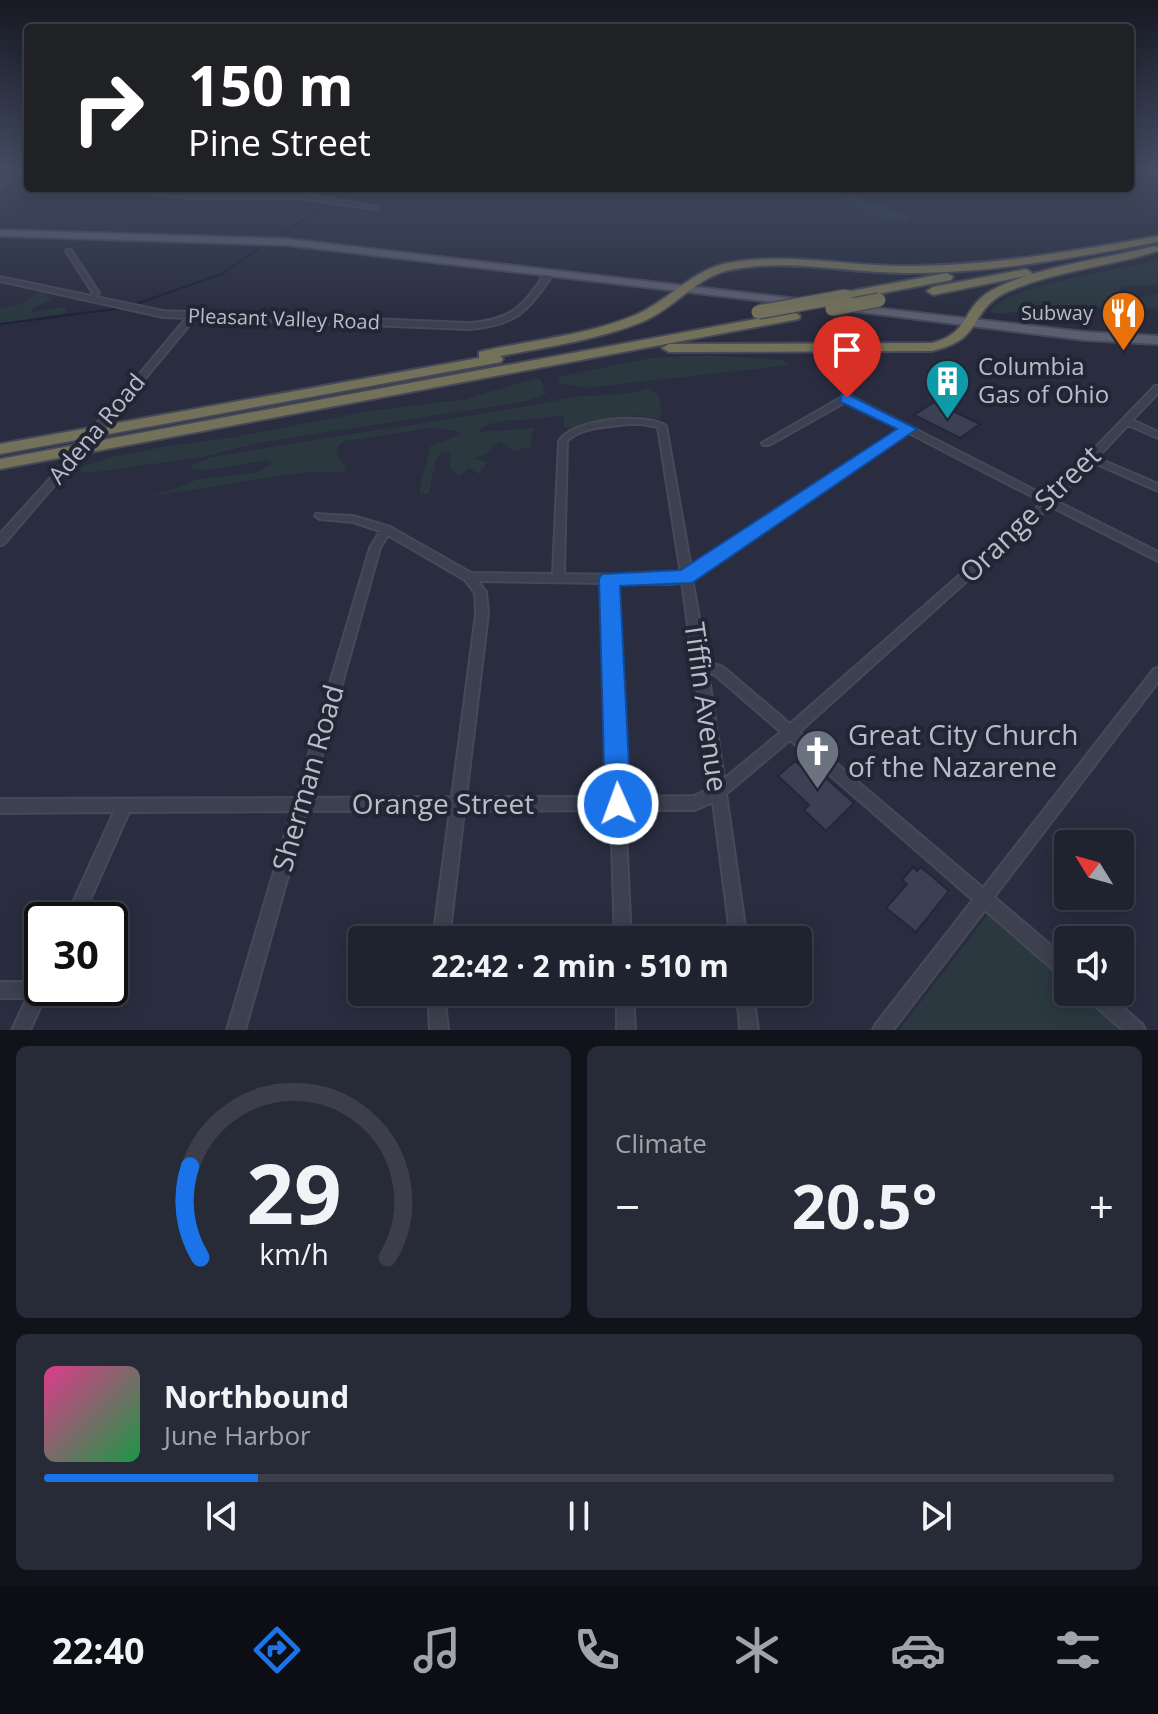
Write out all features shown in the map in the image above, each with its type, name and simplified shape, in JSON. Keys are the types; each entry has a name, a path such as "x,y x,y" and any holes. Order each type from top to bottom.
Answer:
{"highway":[{"path":"0,449 1131,243 1157,245"},
{"path":"582,355 706,347 926,349 948,343 971,322 978,304 994,294 1157,245"},
{"path":"0,464 1127,256"},
{"path":"400,376 624,323 654,312 703,275 725,267 756,263 924,269 1042,259"}],"main road":[{"path":"0,233 287,242 971,322 1158,340"}],"street":[{"path":"69,251 96,293 91,299"},
{"name":"Pleasant Valley Road","path":"0,279 125,308 192,317 485,325 503,322 520,313 550,273"},
{"name":"Adena Road","path":"0,541 192,317"},
{"name":"Orange Street","path":"0,806 695,803 718,792 790,732 1050,501 1158,388"},
{"path":"766,443 847,398 1158,557"},
{"name":"Tiffin Avenue","path":"558,579 563,441 567,435 637,420 662,426 701,665 737,926"},
{"path":"1126,421 1158,435"},
{"path":"469,577 685,577 909,429"},
{"path":"1090,458 1158,488"},
{"path":"320,516 353,519 386,529 469,577 480,592 482,614 443,926"},
{"name":"Sherman Road","path":"236,1030 375,548 386,529"},
{"path":"609,579 622,926"},
{"path":"701,665 719,671 1054,959"},
{"path":"882,1030 1158,673"},
{"path":"81,902 125,805"},
{"path":"0,990 24,989"},
{"path":"21,1030 32,1006"},
{"path":"437,1006 439,1030"},
{"path":"625,1006 626,1030"},
{"path":"746,1006 749,1030"},
{"path":"1108,1006 1136,1030"}],"shaded area":[{"path":"1158,260 1158,285 1124,286 1118,290 1142,297 1158,293 1158,309 1045,306 1005,314 990,312 1016,294"},
{"path":"39,291 48,292 46,296 53,299 33,308 32,312 65,307 68,312 0,325 0,309 23,303"},
{"path":"706,355 782,360 790,365 584,388 559,383 558,377 650,358"},
{"path":"536,378 541,380 546,394 528,401 258,443 202,457 89,473 81,472 78,468 112,457 168,446 229,438 369,411 466,399"},
{"path":"647,389 658,394 662,410 659,419 639,415 569,429 564,427 564,417 558,415 492,423 478,432 535,428 531,447 513,451 499,441 475,459 487,462 479,474 469,468 459,476 449,468 451,453 443,452 436,458 429,493 423,495 420,494 421,482 430,446 460,435 458,431 430,428 345,441 338,446 336,453 346,468 345,472 306,472 138,498 172,490 196,480 258,472 274,463 266,460 208,470 192,469 191,466 209,458 569,398 628,394"},
{"path":"990,912 1054,967 1054,1006 1100,1006 1128,1030 899,1030"}],"building":[{"name":"Columbia Gas of Ohio","path":"934,402 956,409 953,411 980,424 960,438 914,415"},
{"name":"Great City Church of the Nazarene","path":"795,761 815,778 820,773 854,803 826,831 804,810 809,805 778,776"},
{"path":"913,867 917,871 921,867 949,891 916,932 886,908 907,884 902,880"}],"waterway":[{"path":"286,231 303,220"},
{"path":"130,306 222,274 260,248"},
{"path":"0,324 123,308"}],"place":[{"name":"Subway","path":"1124,352"},
{"name":"Columbia Gas of Ohio","path":"947,420"},
{"name":"Great City Church of the Nazarene","path":"817,790"}],"route":[{"path":"618,804 609,579 671,580 685,577 909,429 847,398"}]}
